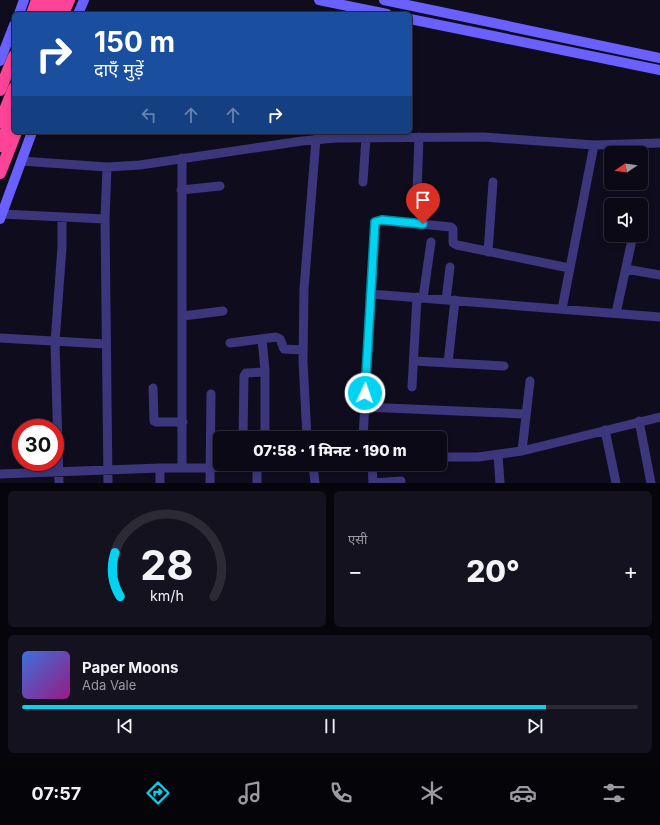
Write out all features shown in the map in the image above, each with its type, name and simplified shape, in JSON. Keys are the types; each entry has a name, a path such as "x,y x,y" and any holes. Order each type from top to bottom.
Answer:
{"highway":[{"path":"33,12 37,0"},
{"path":"45,12 49,0"},
{"path":"54,12 59,0"},
{"path":"65,12 69,0"},
{"path":"0,90 12,61"},
{"path":"0,122 12,93"},
{"path":"2,141 12,116"},
{"path":"0,173 15,134"}],"main road":[{"path":"19,12 24,0"},
{"path":"79,12 84,0"},
{"path":"322,0 378,12"},
{"path":"384,0 404,2 660,58"},
{"path":"412,19 660,70"},
{"path":"0,61 12,30"},
{"path":"1,216 31,134"}],"street":[{"path":"21,161 107,167 140,165 316,139 366,137 484,137 594,145 660,143"},
{"path":"363,182 366,137"},
{"path":"417,192 420,137"},
{"path":"307,431 303,350 304,289 316,139"},
{"path":"562,309 594,145"},
{"path":"182,158 182,467"},
{"path":"107,167 105,219 108,483"},
{"path":"488,252 493,182"},
{"path":"181,190 220,186"},
{"path":"1,216 105,219"},
{"path":"59,483 55,342 62,248 62,217"},
{"path":"363,431 374,226 378,221 450,227 453,229 454,244 569,268"},
{"path":"412,387 420,298 431,242"},
{"path":"616,313 632,242"},
{"path":"448,363 451,300 450,267"},
{"path":"626,269 660,275"},
{"path":"370,294 660,317"},
{"path":"183,316 223,311"},
{"path":"0,338 106,344"},
{"path":"230,343 278,338 284,349 303,350"},
{"path":"262,339 265,372 265,431"},
{"path":"414,361 504,366"},
{"path":"243,431 244,376 246,373 265,372"},
{"path":"522,451 530,381"},
{"path":"153,388 154,421 183,422"},
{"path":"210,483 211,394"},
{"path":"364,407 526,414"},
{"path":"447,457 498,455 522,451 660,417"},
{"path":"639,421 651,483"},
{"path":"605,430 616,483"},
{"path":"498,455 500,483"},
{"path":"0,474 213,467"},
{"path":"160,468 160,483"},
{"path":"257,483 261,471"},
{"path":"313,471 315,483"},
{"path":"372,471 373,483 401,481"}],"route":[{"path":"365,393 375,222 382,220 423,224"}]}
